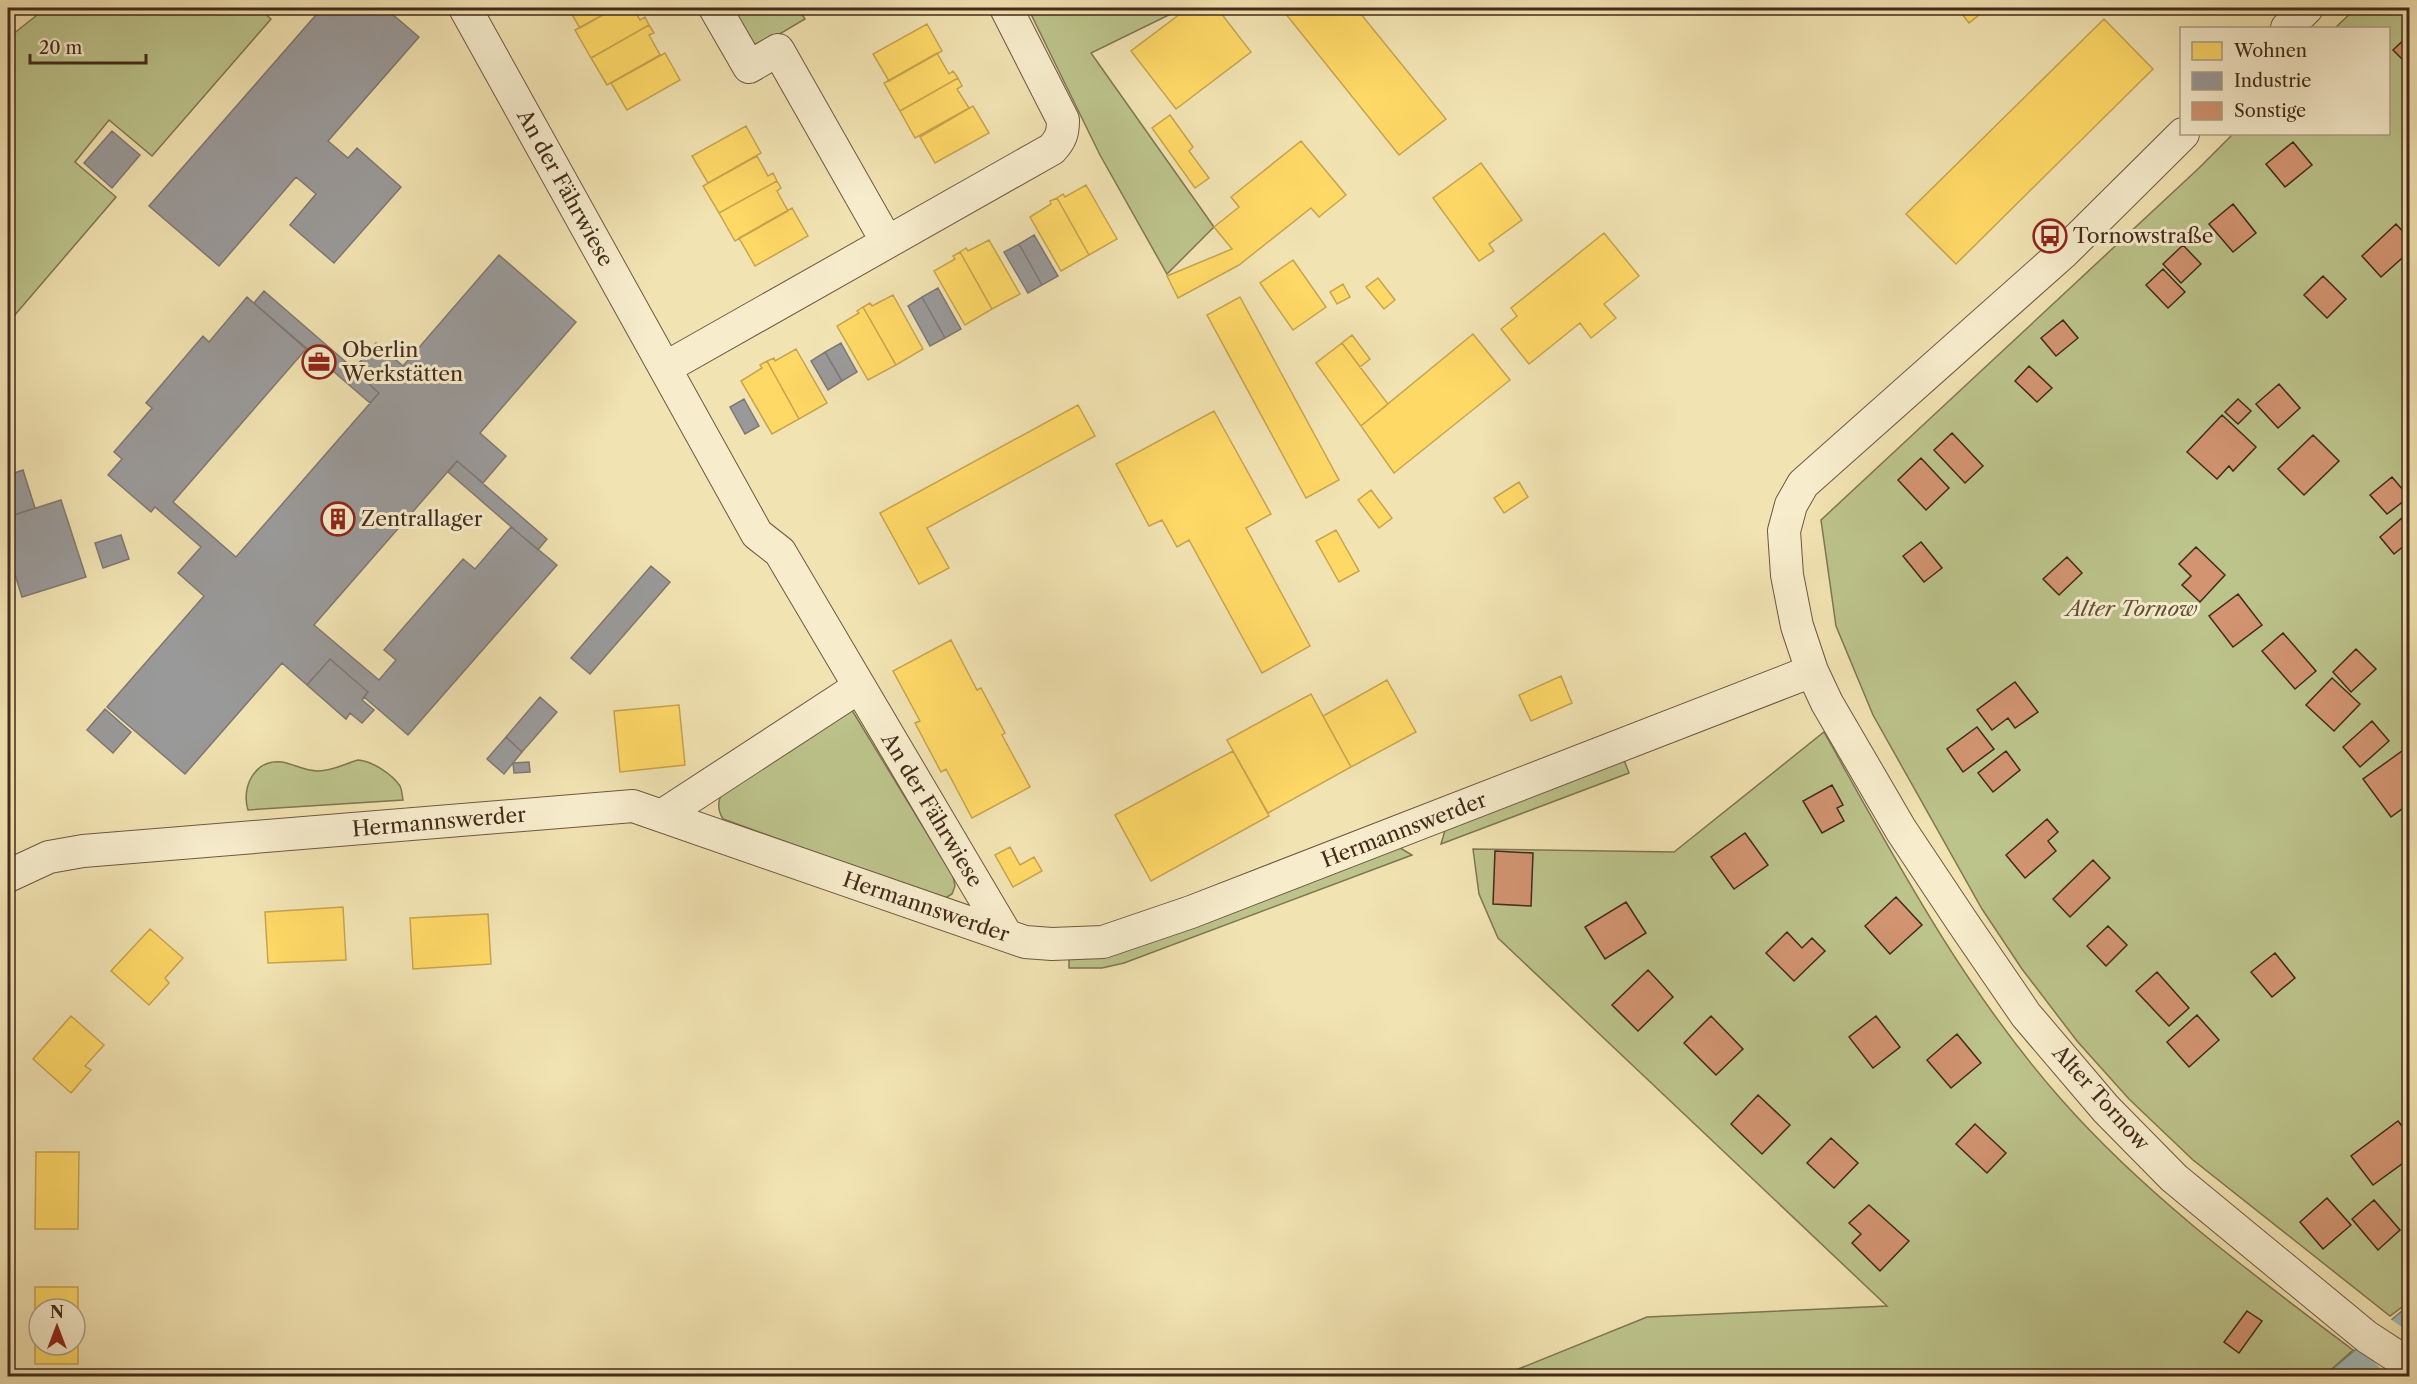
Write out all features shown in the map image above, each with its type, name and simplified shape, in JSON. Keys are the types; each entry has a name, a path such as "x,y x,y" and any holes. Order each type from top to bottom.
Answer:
{"street":[{"name":"An der Fährwiese","path":"465,8 757,534 780,552 1005,933"},
{"path":"715,8 749,67 778,50 887,242"},
{"path":"665,368 1052,149 1060,140 1063,131 1060,110 1006,8"},
{"path":"2288,27 2307,8"},
{"path":"1812,671 1797,626 1787,575 1784,531 1791,506 1803,484 2064,252 2182,135"},
{"name":"Hermannswerder","path":"8,876 49,857 83,851 633,807 663,815 1005,933 1025,942 1052,944 1103,942 1191,912 1812,671"},
{"name":"Alter Tornow","path":"1812,671 1827,703 1901,830 1963,923 2034,1023 2106,1109 2174,1178 2367,1337 2409,1365"},
{"path":"663,815 860,687"}],"green space":[{"path":"46,8 259,8 271,19 152,156 109,120 75,162 116,197 8,323 8,38"},
{"path":"723,8 798,8 805,19 749,52"},
{"path":"1028,8 1183,8 1091,53 1214,227 1167,274 1100,155"},
{"name":"Alter Tornow","path":"2356,8 2409,8 2410,1301 2390,1316 2193,1160 2129,1099 2077,1041 2022,969 1982,909 1873,715 1836,626 1821,520 2232,135 2390,135 2390,27 2336,27"},
{"path":"850,707 953,876 955,886 952,894 944,899 723,819 721,816 719,804 721,795"},
{"path":"1824,732 1933,922 1962,968 2025,1056 2093,1134 2163,1200 2238,1262 2353,1350 2324,1376 1501,1376 1647,1317 1887,1306 1498,938 1479,894 1473,849 1674,852"},
{"path":"358,760 381,769 392,777 400,786 403,800 248,810 246,793 248,784 257,770 264,765 282,762 308,770 323,771"},
{"path":"1624,760 1629,773 1441,844 1446,827"},
{"path":"1397,846 1412,855 1124,963 1102,968 1069,968 1069,956"}],"water":[{"path":"2409,1305 2409,1376 2324,1376"}],"pier":[{"path":"2389,1318 2409,1332 2410,1376 2388,1376 2358,1346"}],"building: Wohnen":[{"path":"568,8 615,8 580,28"},
{"path":"615,8 633,8 640,20 645,17 649,25 591,58 575,30"},
{"path":"1188,8 1217,8 1251,52 1176,109 1131,51"},
{"path":"1281,8 1356,8 1446,119 1399,155"},
{"path":"1957,8 1988,8 1969,23"},
{"path":"2104,19 2153,69 1956,264 1906,214"},
{"path":"927,24 942,51 889,81 873,54"},
{"path":"649,25 654,33 649,35 660,55 607,85 591,58"},
{"path":"665,53 680,80 627,110 611,83"},
{"path":"937,53 949,74 953,71 958,78 900,111 884,83"},
{"path":"958,78 962,86 957,89 969,108 915,138 900,111"},
{"path":"973,106 989,133 935,163 920,137"},
{"path":"1170,115 1193,147 1189,151 1209,178 1195,188 1152,128"},
{"path":"746,126 761,153 708,183 692,156"},
{"path":"1301,141 1346,195 1319,217 1311,208 1239,265 1178,298 1167,276 1232,249 1214,227 1239,207 1231,197"},
{"path":"757,156 768,176 773,173 777,181 719,213 703,186"},
{"path":"1481,163 1522,220 1489,244 1494,251 1479,261 1433,198"},
{"path":"777,181 781,188 777,191 788,211 735,241 719,213"},
{"path":"1086,185 1117,239 1089,255 1057,198 1063,194 1065,197"},
{"path":"1057,198 1089,255 1061,271 1030,217"},
{"path":"792,208 808,236 755,266 739,238"},
{"path":"1604,233 1639,276 1604,304 1616,318 1591,338 1580,323 1529,364 1501,329 1517,316 1511,308"},
{"path":"989,240 1020,294 992,309 960,252 966,248 968,251"},
{"path":"960,252 992,309 965,325 934,271 955,259 953,256"},
{"path":"1293,260 1326,307 1293,330 1260,283"},
{"path":"1378,278 1395,300 1384,309 1366,287"},
{"path":"1343,284 1350,297 1337,304 1330,292"},
{"path":"893,295 923,349 896,365 863,307 870,303 872,306"},
{"path":"1240,297 1339,480 1306,498 1207,315"},
{"path":"863,307 896,365 868,380 837,326 859,313 857,311"},
{"path":"1473,334 1510,380 1394,473 1361,426"},
{"path":"1352,335 1370,359 1360,367 1342,343"},
{"path":"1342,343 1388,404 1361,426 1316,363"},
{"path":"796,349 827,403 799,419 767,361 774,358 775,361"},
{"path":"767,361 799,419 772,434 741,381 762,368 760,365"},
{"path":"1078,405 1095,436 927,528 949,568 919,584 880,513"},
{"path":"1214,411 1271,514 1246,528 1310,646 1262,673 1189,540 1177,547 1162,520 1149,526 1116,464"},
{"path":"1519,482 1528,497 1504,513 1494,498"},
{"path":"1371,490 1392,518 1379,528 1358,500"},
{"path":"1336,530 1359,571 1339,582 1316,541"},
{"path":"951,640 977,690 981,688 1005,733 1002,735 1030,787 972,818 946,769 941,772 915,723 920,721 893,671"},
{"path":"1561,676 1572,703 1531,721 1519,695"},
{"path":"1387,680 1416,732 1351,767 1323,716"},
{"path":"1311,694 1351,767 1268,813 1227,740"},
{"path":"679,705 685,765 620,772 614,711"},
{"path":"1233,751 1269,816 1151,881 1115,815"},
{"path":"1010,847 1020,865 1034,857 1042,871 1013,887 995,855"},
{"path":"343,907 346,960 268,963 265,912"},
{"path":"488,914 491,964 413,969 410,918"},
{"path":"150,929 183,958 165,978 169,983 149,1005 111,971"},
{"path":"71,1016 104,1045 85,1066 91,1070 71,1093 33,1059"},
{"path":"36,1152 79,1152 78,1229 35,1229"},
{"path":"35,1287 78,1287 78,1297 35,1297"},
{"path":"35,1357 78,1357 78,1364 35,1364"}],"building: Industrie":[{"path":"322,8 385,8 419,37 328,141 348,158 357,148 401,187 334,263 290,225 316,194 296,177 219,266 149,206"},
{"path":"112,131 140,155 112,188 84,163"},
{"path":"1034,235 1058,276 1042,285 1019,244"},
{"path":"1019,244 1042,285 1028,293 1004,252"},
{"name":"Zentrallager","path":"499,255 576,322 480,433 506,456 483,483 457,461 314,625 379,680 396,660 384,650 463,559 475,569 511,527 557,565 408,735 364,697 368,692 330,659 307,685 282,663 185,774 107,707 204,596 178,573 201,547 155,507 151,512 108,475 122,459 114,452 152,408 146,403 203,336 209,342 247,297 306,349 173,502 236,557 379,393 353,370 376,343 403,366"},
{"path":"938,288 961,329 945,338 922,297"},
{"path":"264,291 379,393 370,403 254,303"},
{"path":"922,297 945,338 930,346 908,306"},
{"path":"841,343 857,372 842,381 825,352"},
{"path":"825,352 842,381 828,390 811,361"},
{"path":"744,399 759,426 745,434 730,407"},
{"path":"457,461 547,539 538,550 448,472"},
{"path":"23,470 35,508 8,517 8,475"},
{"path":"61,500 86,577 22,597 8,552 8,517"},
{"path":"121,535 129,559 103,568 95,543"},
{"path":"651,566 670,582 590,674 571,658"},
{"path":"330,659 368,692 362,700 374,710 362,723 350,713 346,719 307,685"},
{"path":"540,697 557,712 522,752 506,737"},
{"path":"105,709 131,732 113,753 87,730"},
{"path":"506,737 522,752 504,774 487,759"},
{"path":"529,762 530,772 514,773 513,763"},
{"path":"8,1079 12,1079 13,1116 8,1116"}],"building: Sonstige":[{"path":"2410,34 2410,67 2393,50"},
{"path":"2293,142 2312,165 2285,187 2266,164"},
{"path":"2233,204 2256,233 2233,252 2209,224"},
{"path":"2396,224 2410,239 2410,251 2381,277 2362,256"},
{"path":"2183,245 2201,264 2181,283 2163,264"},
{"path":"2410,265 2410,279 2403,270"},
{"path":"2163,269 2185,292 2168,308 2146,285"},
{"path":"2323,276 2346,299 2327,318 2304,295"},
{"path":"2063,320 2078,338 2056,356 2041,338"},
{"path":"2029,366 2052,388 2037,402 2015,381"},
{"path":"2279,384 2300,408 2278,428 2256,404"},
{"path":"2238,399 2251,411 2238,424 2225,412"},
{"path":"2222,415 2256,447 2233,471 2229,466 2217,479 2187,452"},
{"path":"1952,433 1983,466 1965,483 1934,450"},
{"path":"2313,435 2339,461 2304,495 2278,469"},
{"path":"1921,458 1949,488 1926,510 1898,480"},
{"path":"2392,477 2409,497 2387,514 2370,495"},
{"path":"2410,511 2410,541 2394,554 2380,537"},
{"path":"1921,542 1942,568 1924,582 1903,556"},
{"path":"2196,547 2225,575 2200,602 2182,585 2191,576 2179,564"},
{"path":"2067,557 2082,573 2059,595 2043,579"},
{"path":"2238,594 2262,625 2233,647 2209,616"},
{"path":"2283,633 2316,671 2295,689 2262,651"},
{"path":"2356,649 2376,669 2351,692 2333,672"},
{"path":"2332,678 2360,704 2334,731 2306,705"},
{"path":"2015,682 2038,712 2015,728 2008,718 1992,730 1977,710"},
{"path":"2372,721 2389,741 2360,767 2343,747"},
{"path":"1977,727 1994,749 1963,772 1947,749"},
{"path":"2006,751 2020,770 1993,792 1978,773"},
{"path":"2402,751 2410,762 2410,803 2391,817 2363,779"},
{"path":"1832,785 1843,805 1837,808 1844,821 1822,833 1803,801"},
{"path":"2047,819 2058,832 2048,841 2056,851 2025,878 2006,855"},
{"path":"1745,833 1768,865 1734,889 1711,857"},
{"path":"1495,851 1533,853 1531,906 1493,904"},
{"path":"2093,860 2110,878 2070,917 2053,899"},
{"path":"1896,897 1922,925 1890,954 1865,926"},
{"path":"1626,902 1646,933 1605,959 1585,927"},
{"path":"2108,926 2127,945 2106,966 2087,946"},
{"path":"1787,932 1802,948 1812,938 1825,951 1794,981 1766,953"},
{"path":"2275,953 2295,978 2272,997 2251,972"},
{"path":"1648,970 1673,997 1638,1031 1612,1005"},
{"path":"2157,972 2189,1008 2169,1026 2136,991"},
{"path":"2197,1015 2219,1040 2189,1067 2167,1042"},
{"path":"1711,1016 1743,1049 1716,1075 1684,1043"},
{"path":"1876,1016 1900,1047 1873,1068 1849,1037"},
{"path":"1957,1034 1981,1063 1951,1088 1927,1060"},
{"path":"1758,1095 1790,1125 1762,1154 1731,1124"},
{"path":"2398,1121 2410,1136 2410,1158 2373,1185 2351,1156"},
{"path":"1975,1124 2006,1153 1987,1173 1956,1144"},
{"path":"1831,1138 1858,1163 1834,1188 1807,1163"},
{"path":"2327,1198 2351,1225 2323,1249 2300,1222"},
{"path":"2374,1200 2400,1230 2378,1250 2352,1219"},
{"path":"1869,1205 1909,1241 1880,1271 1852,1243 1861,1234 1849,1223"},
{"path":"2247,1311 2262,1321 2239,1353 2224,1342"}],"place":[{"name":"Tornowstraße","path":"2050,236"},
{"name":"Oberlin Werkstätten","path":"319,362"},
{"name":"Zentrallager","path":"338,519"}]}
